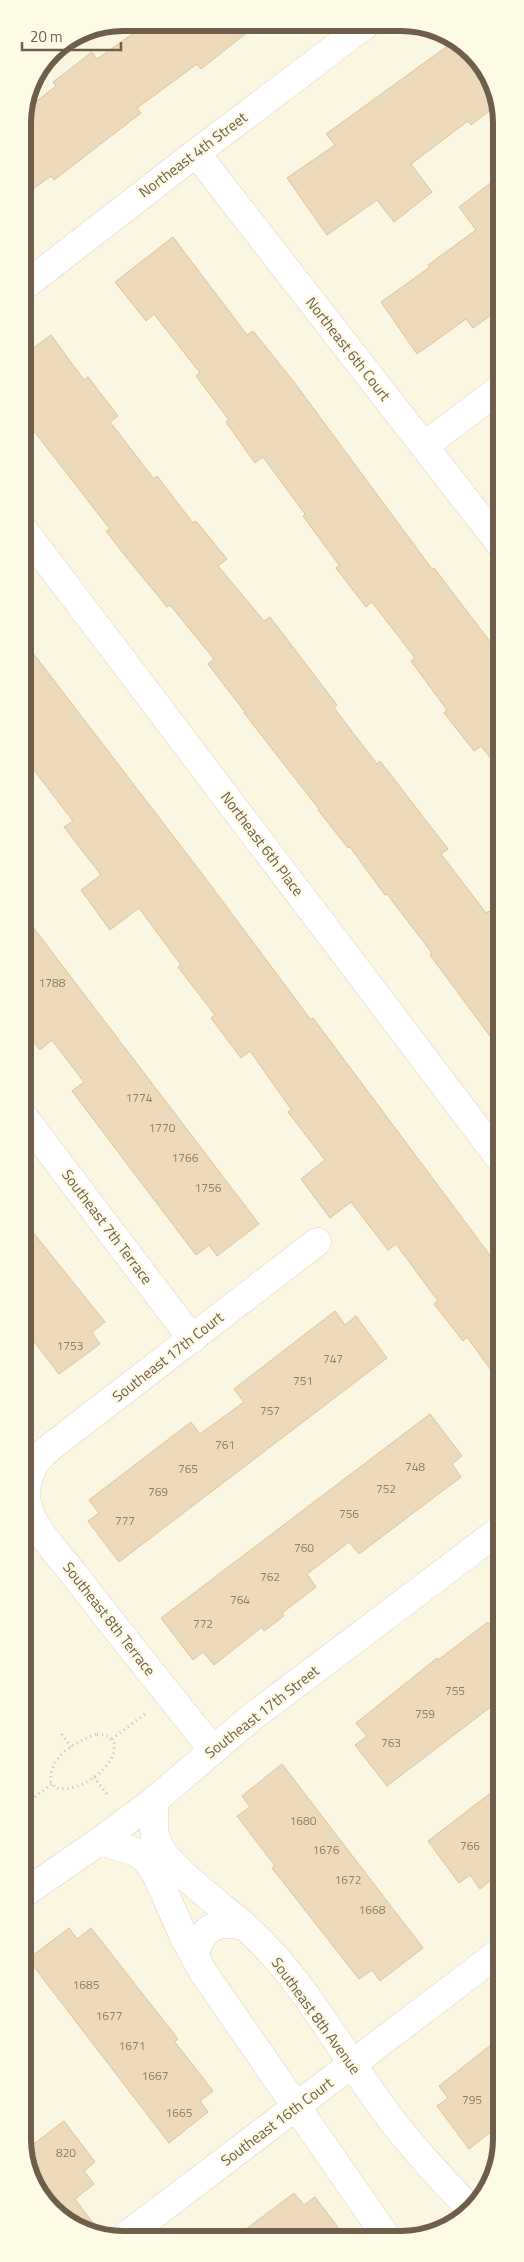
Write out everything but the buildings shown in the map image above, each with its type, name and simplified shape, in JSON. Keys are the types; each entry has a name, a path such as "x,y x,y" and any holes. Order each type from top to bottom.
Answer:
{"street":[{"name":"Northeast 4th Street","path":"31,281 196,152 357,31"},
{"name":"Northeast 6th Court","path":"196,152 493,535"},
{"path":"424,446 493,394"},
{"name":"Northeast 6th Place","path":"31,540 493,1149"},
{"name":"Southeast 7th Terrace","path":"31,1127 192,1338"},
{"name":"Southeast 17th Court","path":"31,1472 36,1461 48,1449 317,1242"},
{"name":"Southeast 8th Terrace","path":"31,1511 37,1526 115,1628 213,1750"},
{"name":"Southeast 17th Street","path":"31,1881 100,1842 154,1800 252,1717 493,1535"},
{"name":"Southeast 8th Avenue","path":"154,1800 154,1830 161,1849 176,1867 244,1926 268,1951 305,1996 404,2135 466,2204"},
{"path":"100,1842 136,1852 147,1861 163,1886 194,1956 220,1998 382,2231"},
{"path":"194,1956 199,1940 215,1925 226,1922 244,1926"},
{"name":"Southeast 16th Court","path":"132,2231 493,1957"}],"path":[{"path":"112,1739 149,1711"},
{"path":"62,1734 71,1747"},
{"path":"97,1734 102,1734 112,1739 115,1746 110,1759 94,1777 79,1786 68,1789 56,1788 52,1784 51,1774 56,1763 71,1747 97,1734"},
{"path":"94,1777 110,1798"},
{"path":"31,1800 52,1784"}]}
